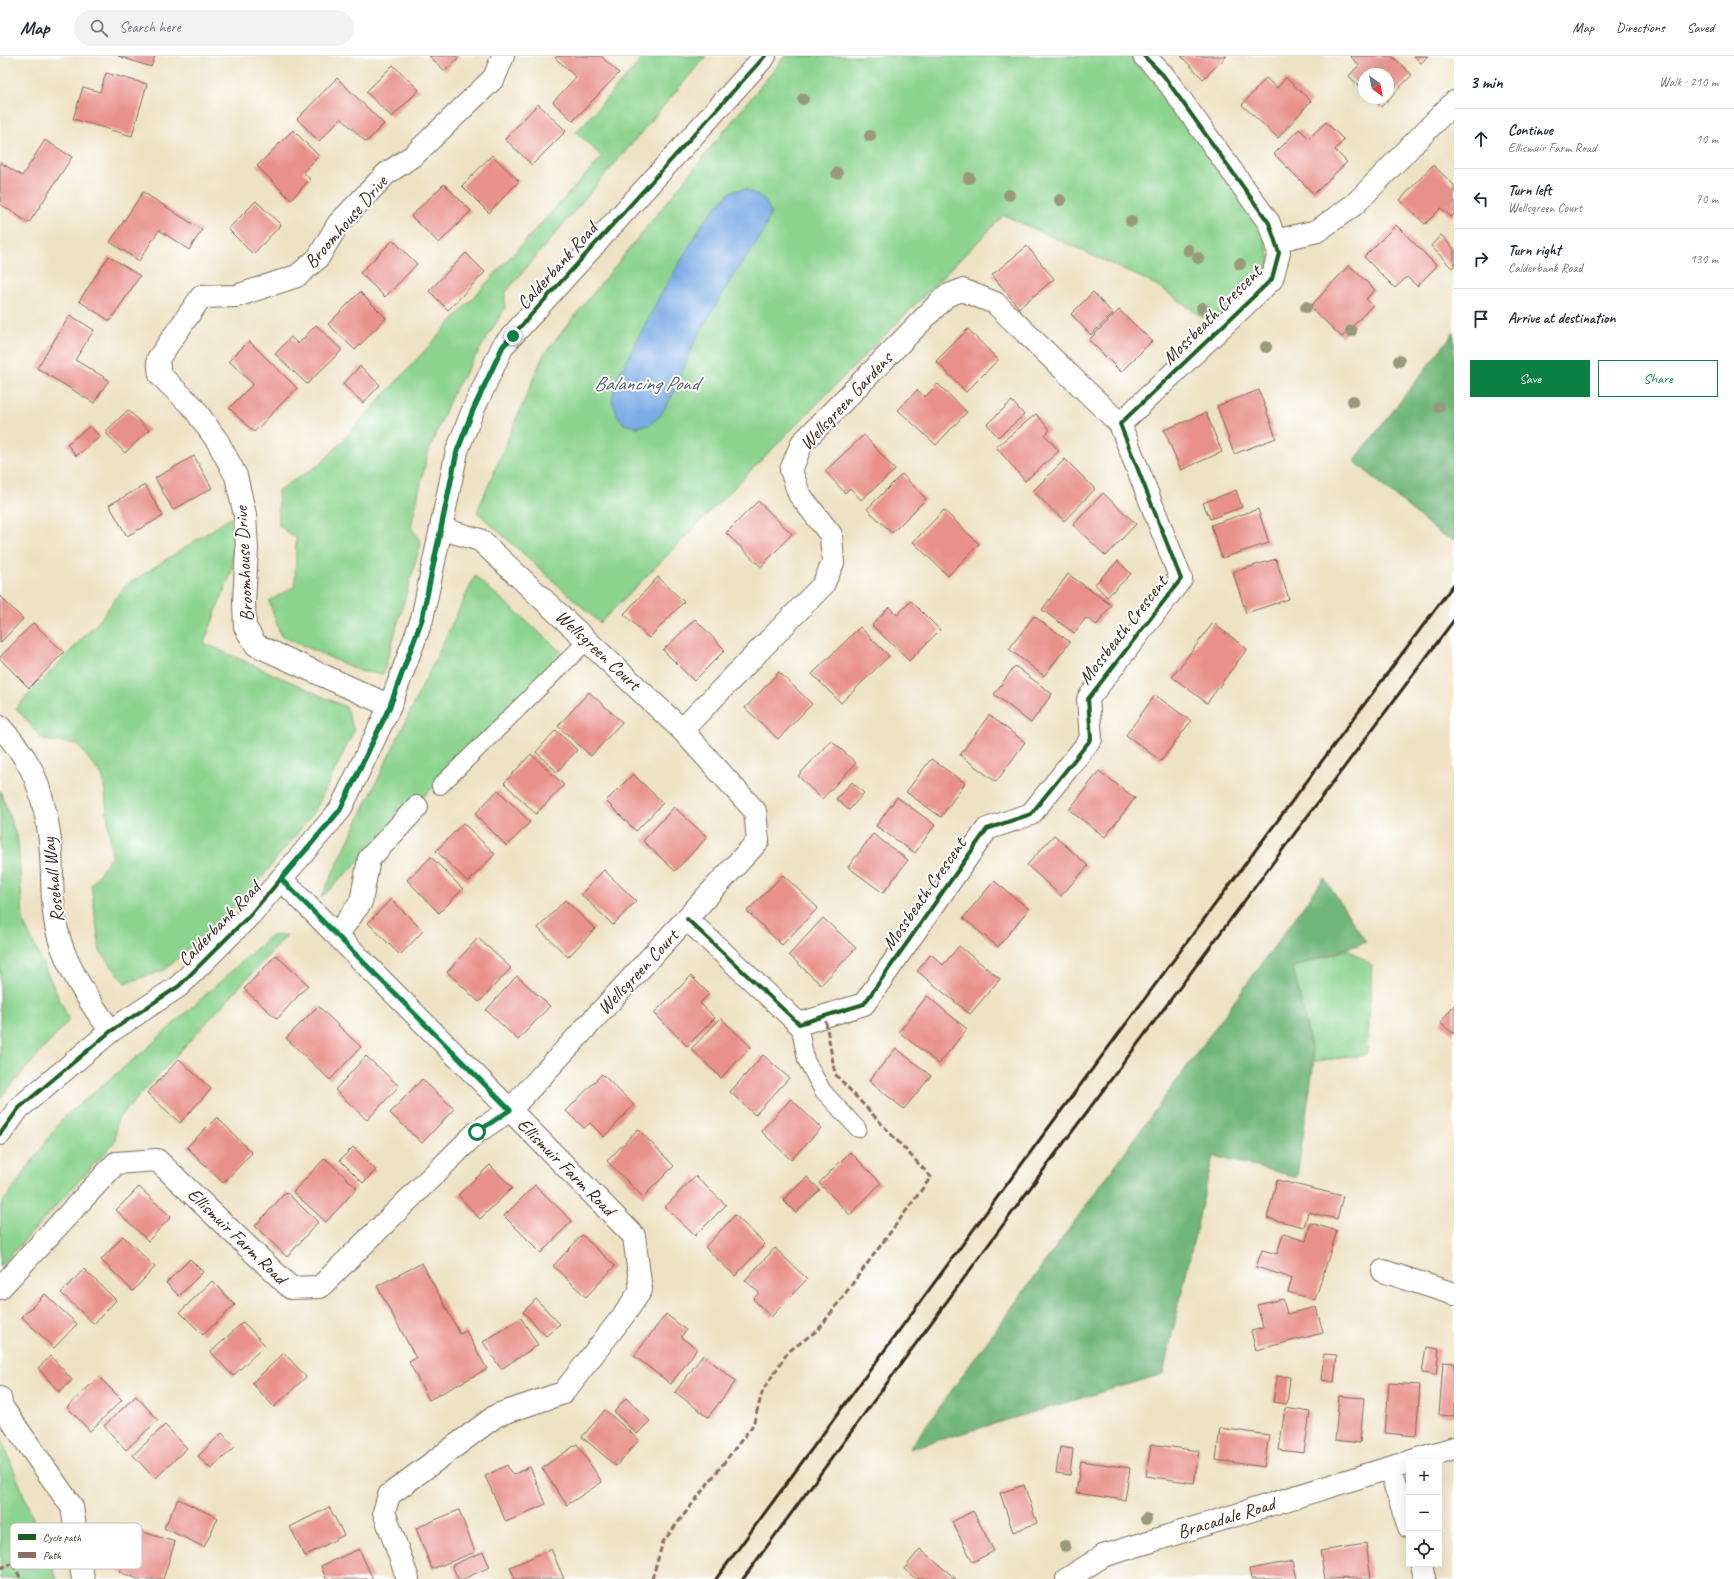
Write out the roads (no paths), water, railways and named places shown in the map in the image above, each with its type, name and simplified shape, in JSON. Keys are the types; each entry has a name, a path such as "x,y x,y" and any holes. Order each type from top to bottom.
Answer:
{"street":[{"name":"Broomhouse Drive","path":"390,706 256,645 245,627 244,603 247,549 245,515 236,476 218,442 193,408 160,375 158,359 200,297 236,296 297,276 318,258 338,224 386,174 414,155 494,78 503,56"},
{"name":"Calderbank Road","path":"0,1134 19,1108 111,1031 179,986 250,915 340,810 390,706 422,619 457,452 473,410 503,346 765,56"},
{"name":"Mossbeath Crescent","path":"799,1024 864,1004 988,829 1031,814 1090,739 1088,699 1181,579 1120,424 1272,279 1280,253 1269,223 1163,75 1144,56"},
{"path":"1275,242 1317,231 1355,204 1454,102"},
{"name":"Wellsgreen Gardens","path":"682,730 823,585 833,563 830,534 799,494 791,470 802,443 946,296 962,290 995,303 1120,424"},
{"name":"Wellsgreen Court","path":"442,529 480,540 682,730 755,811 758,841 510,1110"},
{"name":"Rosehall Way","path":"0,728 16,744 31,769 40,793 51,852 57,929 66,956 97,1013 111,1031"},
{"path":"336,935 361,902 369,859 417,807"},
{"path":"281,879 510,1110"},
{"path":"687,919 799,1024"},
{"name":"Ellismuir Farm Road","path":"0,1288 116,1163 157,1160 291,1288 320,1287 477,1132 510,1110 634,1236 641,1290 626,1312 563,1393 497,1415 389,1495 384,1512 408,1579"},
{"path":"1383,1271 1454,1294"},
{"path":"0,1398 2,1407 72,1507 74,1523"},
{"name":"Bracadale Road","path":"1067,1579 1103,1556 1454,1448"},
{"path":"1389,1468 1406,1518"},
{"path":"1423,1567 1425,1579"},
{"path":"81,1569 83,1579"}],"lane":[{"path":"440,786 588,640"},
{"path":"799,1024 806,1060 823,1091 858,1129"}],"water":[{"name":"Balancing Pond","path":"745,189 764,199 771,212 762,235 729,282 696,339 672,396 661,415 649,425 636,427 624,424 617,414 612,400 616,381 659,298 704,221 726,196 733,191"}],"railway":[{"path":"716,1579 1052,1123 1454,584"},
{"path":"743,1579 1039,1176 1454,620"}]}
